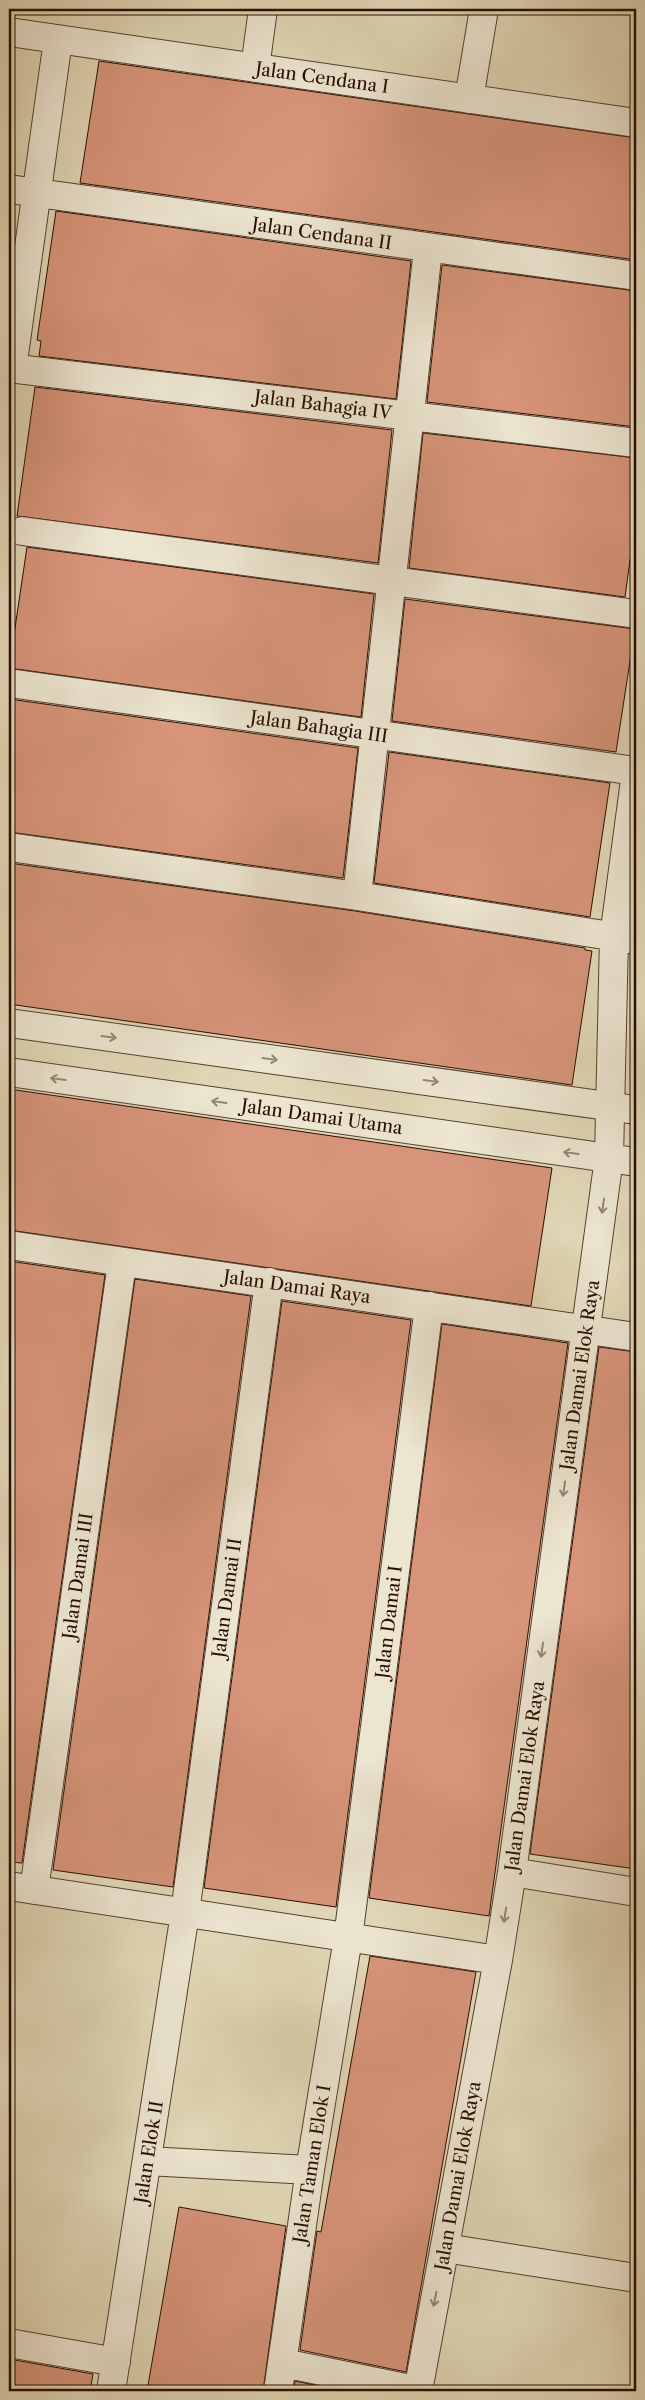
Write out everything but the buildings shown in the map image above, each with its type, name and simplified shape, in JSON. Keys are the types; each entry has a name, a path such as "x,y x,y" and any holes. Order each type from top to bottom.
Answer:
{"street":[{"path":"256,68 263,9"},
{"path":"469,99 484,9"},
{"name":"Jalan Cendana I","path":"9,32 636,123"},
{"path":"11,368 58,40"},
{"name":"Jalan Cendana II","path":"9,189 428,249 636,276"},
{"path":"356,896 428,249"},
{"name":"Jalan Bahagia IV","path":"11,368 636,443"},
{"path":"22,531 636,614"},
{"name":"Jalan Bahagia III","path":"9,683 634,772"},
{"name":"Jalan Damai Elok Raya","path":"419,2391 498,1960 512,1872 609,1158 623,1108 625,938 634,772"},
{"path":"9,847 356,896 625,938"},
{"path":"9,1023 623,1108"},
{"name":"Jalan Damai Utama","path":"9,1072 636,1162"},
{"name":"Jalan Damai Raya","path":"9,1245 122,1263 269,1282 586,1329 636,1338"},
{"name":"Jalan Damai III","path":"21,1888 122,1263"},
{"name":"Jalan Damai II","path":"185,1913 269,1282"},
{"name":"Jalan Damai I","path":"348,1938 429,1306"},
{"path":"512,1872 636,1892"},
{"path":"21,1888 498,1960"},
{"name":"Jalan Elok II","path":"111,2391 185,1913"},
{"name":"Jalan Taman Elok I","path":"278,2391 310,2170 348,1938"},
{"path":"147,2161 310,2170"},
{"path":"445,2248 636,2278"},
{"path":"9,2343 116,2362"},
{"path":"283,2363 419,2391"}]}
